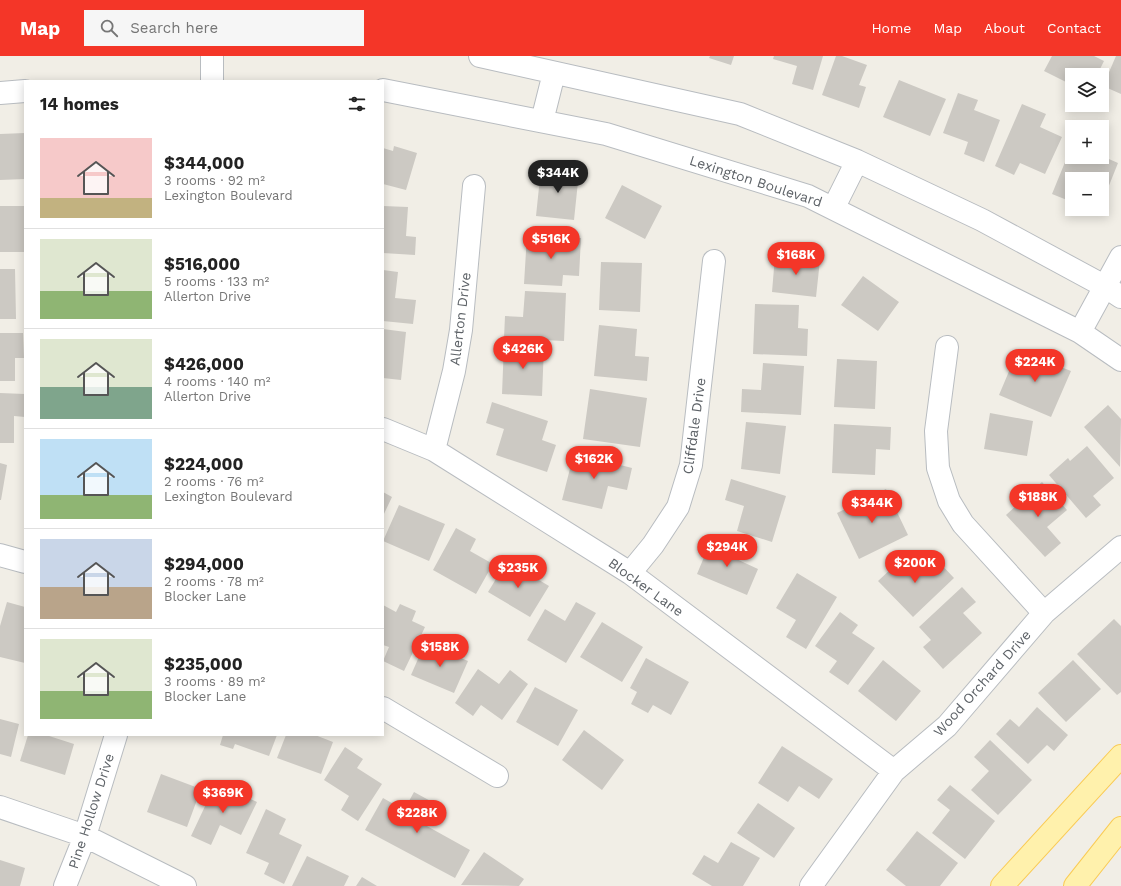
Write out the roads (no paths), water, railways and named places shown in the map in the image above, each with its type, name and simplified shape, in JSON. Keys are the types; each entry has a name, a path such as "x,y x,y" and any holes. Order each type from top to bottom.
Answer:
{"main road":[{"path":"1002,886 1121,756"},
{"path":"1075,886 1121,828"}],"street":[{"path":"212,56 212,80"},
{"path":"480,56 740,114 857,161 982,220 1113,292"},
{"path":"542,121 554,73"},
{"name":"Lexington Boulevard","path":"384,90 606,134 808,196 834,207 1080,332 1121,360"},
{"path":"0,92 24,91"},
{"path":"834,207 857,161"},
{"name":"Allerton Drive","path":"434,450 454,371 461,330 474,186"},
{"path":"1080,332 1113,292 1121,257"},
{"name":"Cliffdale Drive","path":"630,574 653,544 678,507 691,465 714,261"},
{"path":"948,347 936,431 938,468 949,501 963,524 1044,613"},
{"name":"Blocker Lane","path":"384,429 434,450 630,574 894,772"},
{"name":"Wood Orchard Drive","path":"811,886 894,772 947,726 1044,613 1121,546"},
{"path":"0,555 24,562"},
{"path":"384,709 497,776"},
{"name":"Pine Hollow Drive","path":"65,886 85,836 116,736"},
{"path":"0,807 85,836 185,886"}]}
